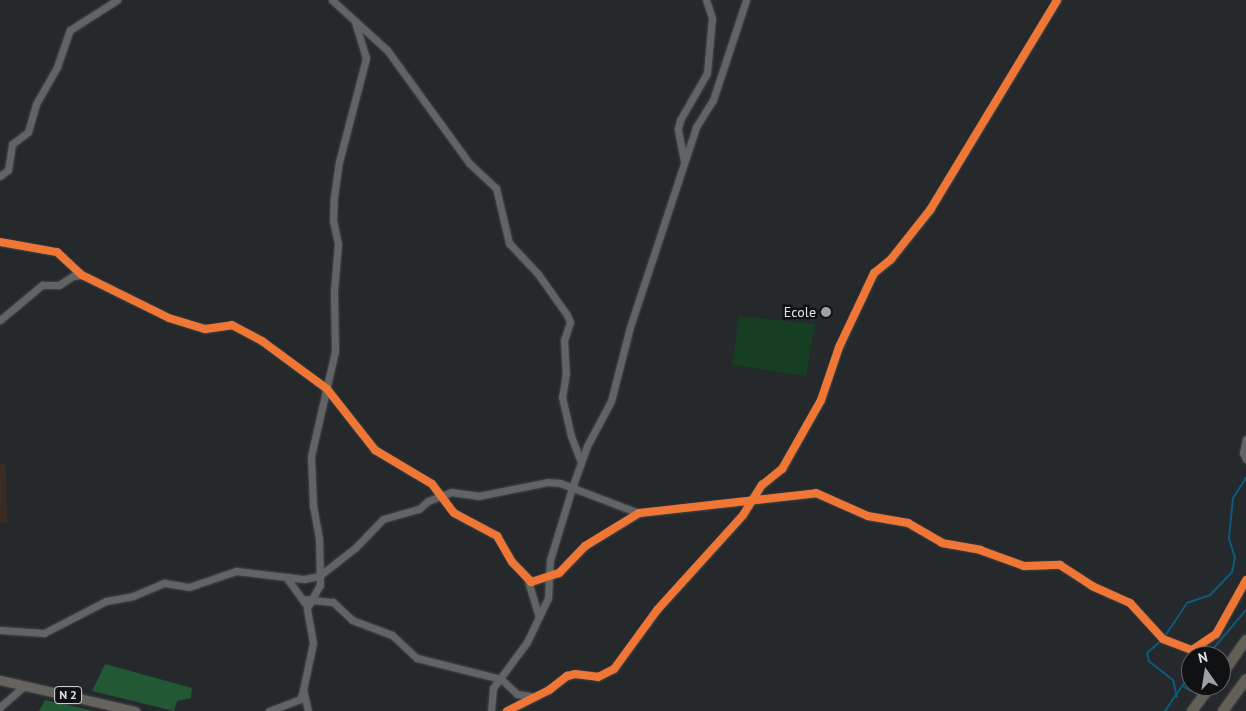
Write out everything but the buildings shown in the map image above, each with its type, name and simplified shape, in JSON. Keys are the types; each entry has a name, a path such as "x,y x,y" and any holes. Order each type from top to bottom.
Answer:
{"highway":[{"path":"1231,662 1246,640"},
{"path":"1223,711 1246,680"},
{"path":"1228,711 1246,680"},
{"path":"1192,711 1205,696"},
{"path":"1197,711 1207,696"}],"main road":[{"name":"N 2","path":"0,680 135,711"}],"street":[{"path":"0,176 8,170 12,144 28,132 36,104 57,67 70,30 117,0"},
{"path":"332,0 387,50 469,163 496,188 509,242 538,274 567,315 570,322 564,340 566,373 562,397 571,436 581,463"},
{"path":"684,164 678,129 685,110 707,74 712,18 706,0"},
{"path":"491,711 492,688 522,649 549,593 550,560 572,488 581,463 611,401 630,327 696,127 713,100 746,0"},
{"path":"507,711 536,696 567,676 575,674 598,678 614,669 658,610 713,551 762,486 782,469 801,438 874,273 891,259 930,210 1057,0"},
{"path":"307,608 320,585 319,539 313,506 311,456 335,345 334,291 338,244 333,221 334,197 339,162 366,58 355,21"},
{"path":"0,242 57,252 82,275 169,318 205,329 232,325 240,328 327,388 375,450 432,484 454,513 497,536 528,581 539,616"},
{"path":"0,320 42,285 59,285 73,276 82,275"},
{"path":"1246,438 1243,453 1246,459"},
{"path":"0,630 44,634 85,609 106,601 133,596 164,583 190,587 236,571 304,579 319,576 355,548 383,519 419,510 442,495 451,492 478,496 548,482 572,488 640,513"},
{"path":"528,581 534,582 550,577 585,546 640,513 816,492 868,516 908,523 942,543 980,550 1024,566 1060,565 1092,586 1130,602 1163,639 1192,650 1216,634 1246,580"},
{"path":"269,711 300,699 313,656 307,608 303,599 286,577"},
{"path":"303,599 333,602 352,620 392,635 417,658 499,678 522,697 536,696"},
{"path":"0,707 25,685"},
{"path":"304,690 308,711"}],"shaded area":[{"path":"0,463 6,464 7,523 0,523"}],"green space":[{"path":"739,316 815,324 806,376 732,365"},
{"path":"105,664 192,688 191,698 177,701 174,711 92,691"},
{"path":"45,700 94,711 39,711"}],"waterway":[{"path":"1177,697 1173,680 1149,661 1147,653 1163,639 1187,603 1210,595 1232,572 1235,558 1229,538 1233,498 1246,478"},
{"path":"1215,646 1246,610"},
{"path":"1165,711 1181,688"}],"cycle path":[{"path":"507,711 549,690 567,676 575,674 598,677 614,669 657,610 743,515 762,485 782,469 821,400 839,347 874,273 891,259 930,210 1057,0"},
{"path":"0,242 57,252 82,275 169,318 205,329 232,325 262,341 327,389 375,450 432,484 454,513 497,536 512,562 531,582 559,573 585,546 639,513 816,493 868,516 908,523 942,543 980,550 1024,566 1060,565 1092,586 1130,603 1163,639 1192,650 1216,634 1246,580"}],"place":[{"name":"Ecole","path":"826,312"}]}
